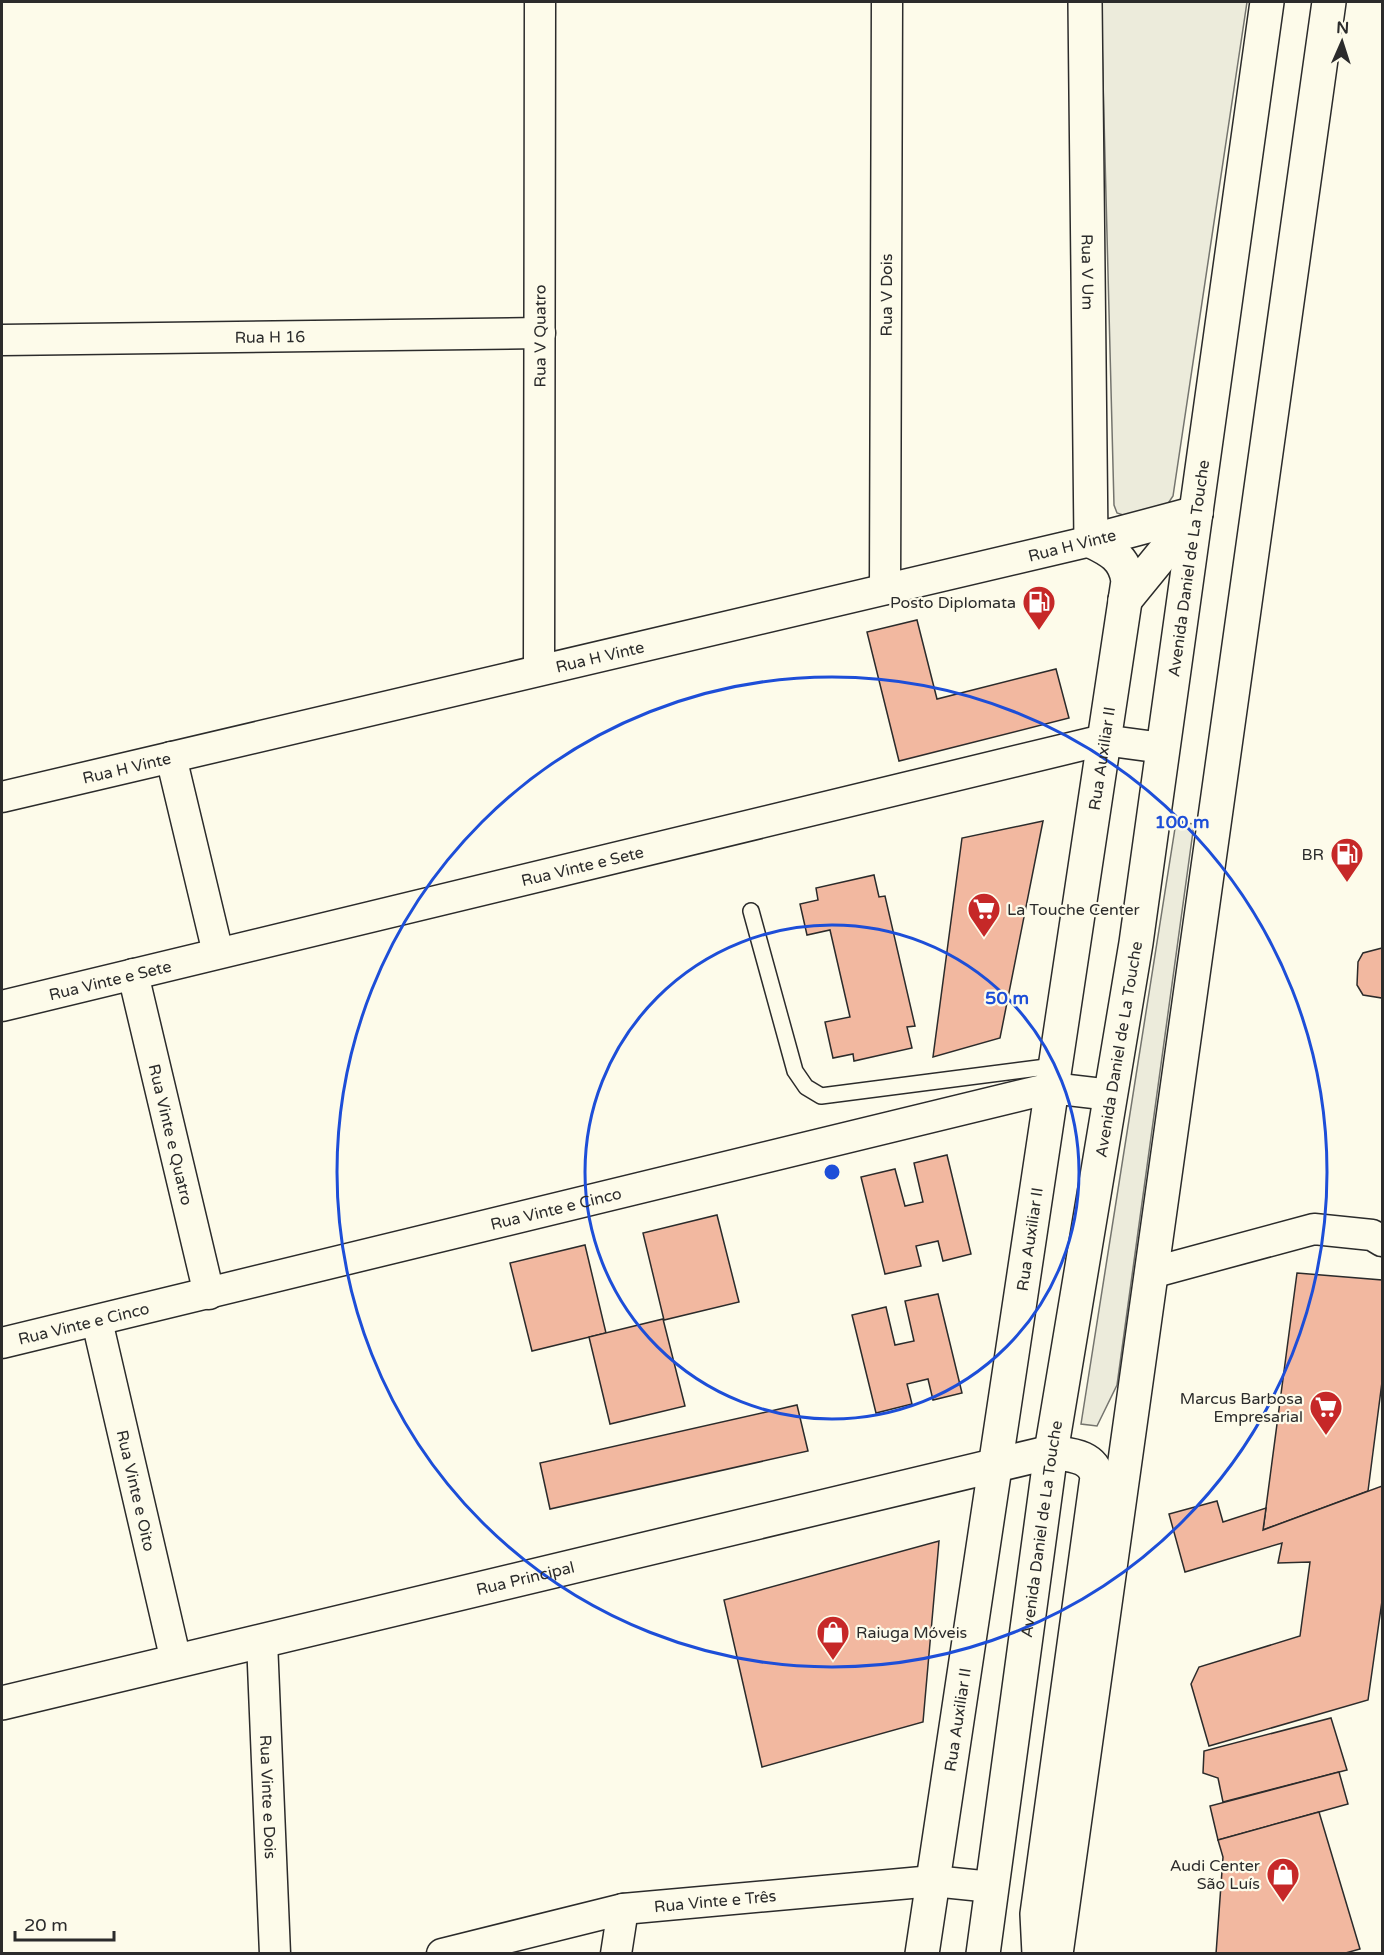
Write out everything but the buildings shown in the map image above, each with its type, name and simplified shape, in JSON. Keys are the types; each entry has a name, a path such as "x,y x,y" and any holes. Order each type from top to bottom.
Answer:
{"main road":[{"name":"Rua V Um","path":"1085,2 1091,541"},
{"name":"Avenida Daniel de La Touche","path":"983,1953 1051,1452 1136,943 1267,2"},
{"path":"1056,1953 1329,2"},
{"name":"Rua H Vinte","path":"1091,541 1196,513"},
{"path":"1125,600 1196,513"},
{"name":"Rua Auxiliar II","path":"922,1953 1128,581 1123,563 1108,548 1091,541"},
{"path":"1039,1953 1037,1914 1097,1477 1095,1470 1085,1459 1051,1452"},
{"name":"Rua Principal","path":"2,1703 1051,1452"}],"street":[{"name":"Rua V Quatro","path":"539,670 540,2"},
{"name":"Rua V Dois","path":"885,589 887,2"},
{"name":"Rua H 16","path":"2,340 540,333"},
{"name":"Rua H Vinte","path":"2,797 1091,541"},
{"name":"Rua Vinte e Sete","path":"2,1006 1103,740 1164,747"},
{"path":"171,757 218,953"},
{"name":"Rua Vinte e Quatro","path":"133,974 210,1294"},
{"name":"Rua Vinte e Cinco","path":"2,1343 210,1294 1052,1077 1111,1095"},
{"path":"1151,1273 1314,1229 1372,1235 1383,1241"},
{"name":"Rua Vinte e Oito","path":"97,1321 176,1661"},
{"name":"Rua Vinte e Dois","path":"262,1641 275,1953"},
{"name":"Rua Vinte e Três","path":"442,1953 623,1909 933,1881 992,1887"},
{"path":"616,1953 623,1909"}],"lane":[{"path":"751,910 795,1071 806,1087 821,1096 1052,1077"}],"shaded area":[{"path":"1101,2 1247,2 1173,496 1165,508 1129,517 1117,513 1114,505"},
{"path":"1176,822 1194,824 1117,1385 1097,1426 1081,1424"}],"place":[{"name":"Posto Diplomata","path":"1039,631"},
{"name":"BR","path":"1347,883"},
{"name":"La Touche Center","path":"984,938"},
{"name":"Marcus Barbosa Empresarial","path":"1326,1436"},
{"name":"Raiuga Móveis","path":"833,1661"},
{"name":"Audi Center São Luís","path":"1283,1903"}]}
